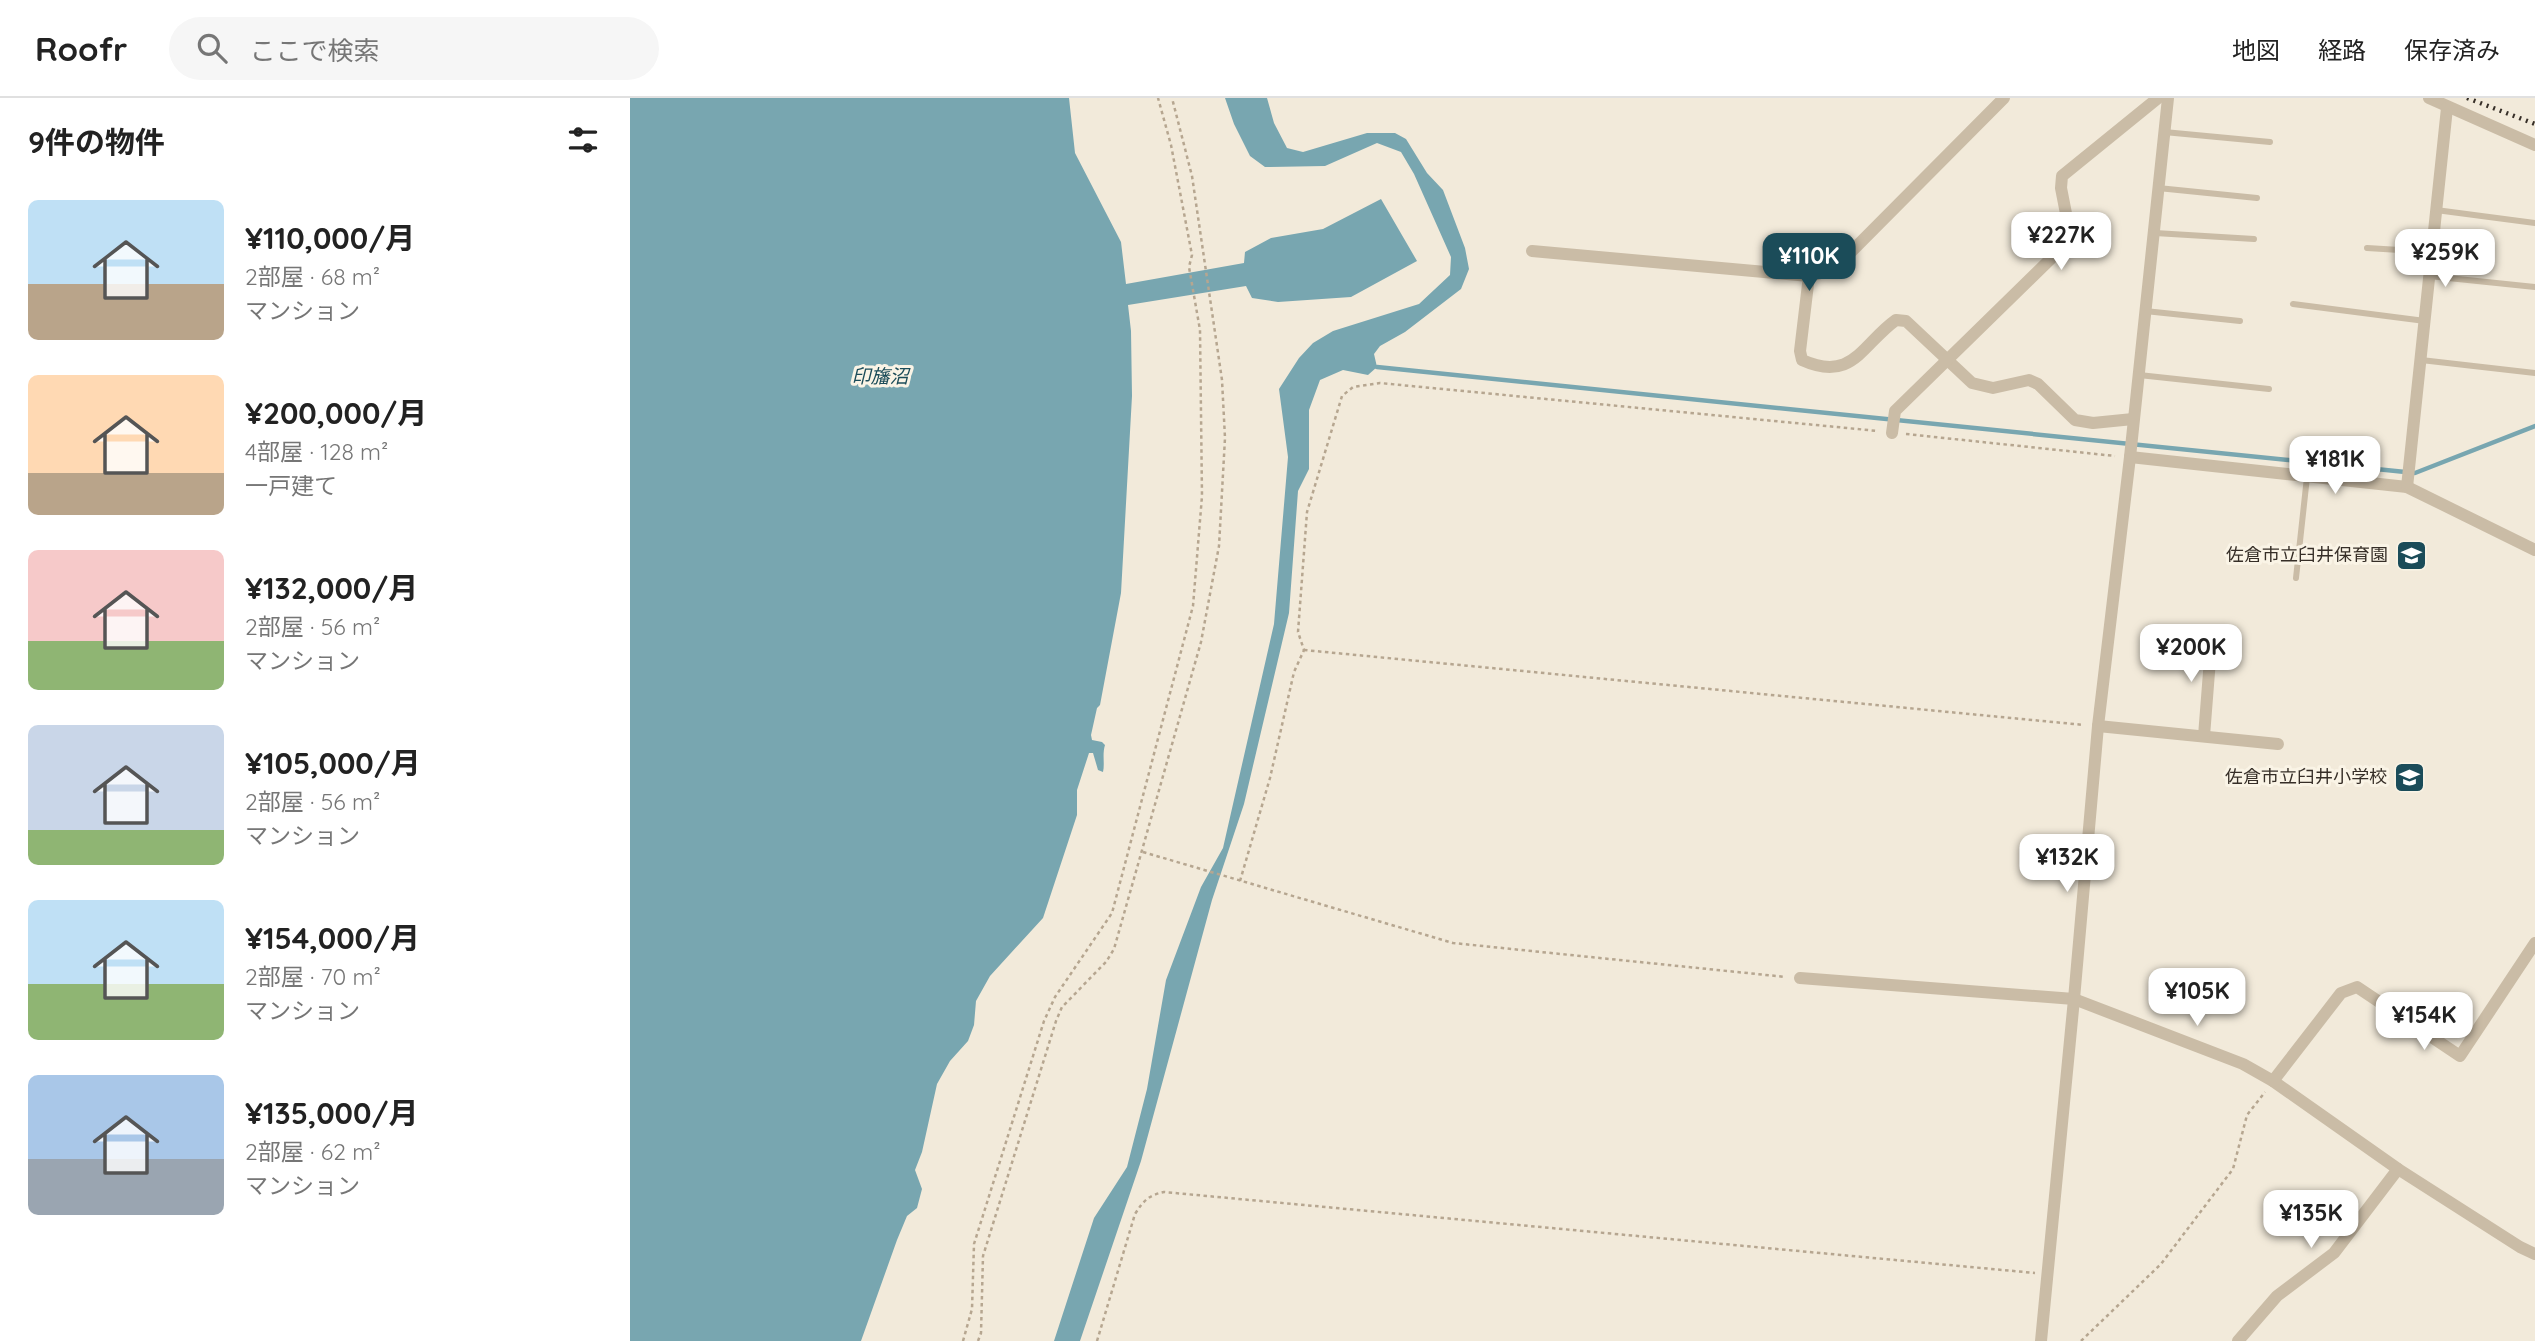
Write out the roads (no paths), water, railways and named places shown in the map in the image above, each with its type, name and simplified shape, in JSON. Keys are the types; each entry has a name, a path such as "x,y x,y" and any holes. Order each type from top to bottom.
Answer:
{"street":[{"path":"1532,251 1809,276 1821,273 1840,263 2004,98"},
{"path":"1894,424 1947,361 2071,239 2060,188 2062,176 2158,98"},
{"path":"2040,1341 2098,726 2168,98"},
{"path":"2429,98 2535,145"},
{"path":"2408,477 2447,108"},
{"path":"1809,276 1800,351 1802,360 1811,364 1841,366 1855,360 1885,327 1896,320 1906,321 1972,383 1993,388 2029,380 2038,384 2075,420 2093,424 2133,419"},
{"path":"2131,448 2307,477 2408,477 2535,550"},
{"path":"2204,736 2212,634"},
{"path":"2098,726 2278,744"},
{"path":"2273,1081 2342,993 2357,987 2460,1056 2535,943"},
{"path":"1800,978 2074,999 2243,1064 2273,1081 2398,1169 2535,1254"},
{"path":"2238,1341 2277,1296 2334,1253 2398,1169"}],"lane":[{"path":"2164,132 2270,142"},
{"path":"2158,188 2257,198"},
{"path":"2436,210 2535,223"},
{"path":"2152,232 2254,239"},
{"path":"2367,248 2432,252"},
{"path":"2430,276 2535,287"},
{"path":"2293,304 2425,321"},
{"path":"2144,311 2241,321"},
{"path":"2421,359 2535,373"},
{"path":"2138,375 2269,389"},
{"path":"2296,578 2307,477"}],"water":[{"name":"印旛沼","path":"630,98 1069,98 1075,153 1121,242 1126,284 1244,263 1245,252 1271,238 1323,229 1381,199 1417,261 1351,297 1278,302 1252,298 1246,286 1128,305 1132,396 1121,593 1100,705 1091,735 1092,740 1105,745 1103,772 1098,770 1093,753 1089,753 1077,790 1077,815 1043,918 990,976 976,1001 974,1025 968,1041 950,1061 937,1084 922,1152 915,1170 922,1189 917,1208 907,1216 861,1341 630,1341"},
{"path":"1225,98 1267,98 1274,123 1287,148 1303,152 1367,133 1395,133 1406,139 1427,173 1443,190 1465,248 1469,269 1461,289 1405,332 1380,346 1374,354 1377,367 1368,375 1343,370 1320,380 1309,410 1309,469 1298,491 1289,613 1244,804 1212,900 1141,1161 1080,1341 1054,1341 1094,1218 1127,1167 1147,1089 1166,980 1201,887 1223,848 1274,624 1288,457 1279,389 1299,358 1313,343 1333,331 1419,304 1450,275 1451,257 1414,174 1401,152 1377,143 1325,166 1265,167 1250,156"}],"waterway":[{"path":"1377,367 2415,473 2535,426"}],"railway":[{"path":"2467,98 2535,124"}],"place":[{"name":"佐倉市立臼井保育園","path":"2411,555"},
{"name":"佐倉市立臼井小学校","path":"2410,777"}]}
